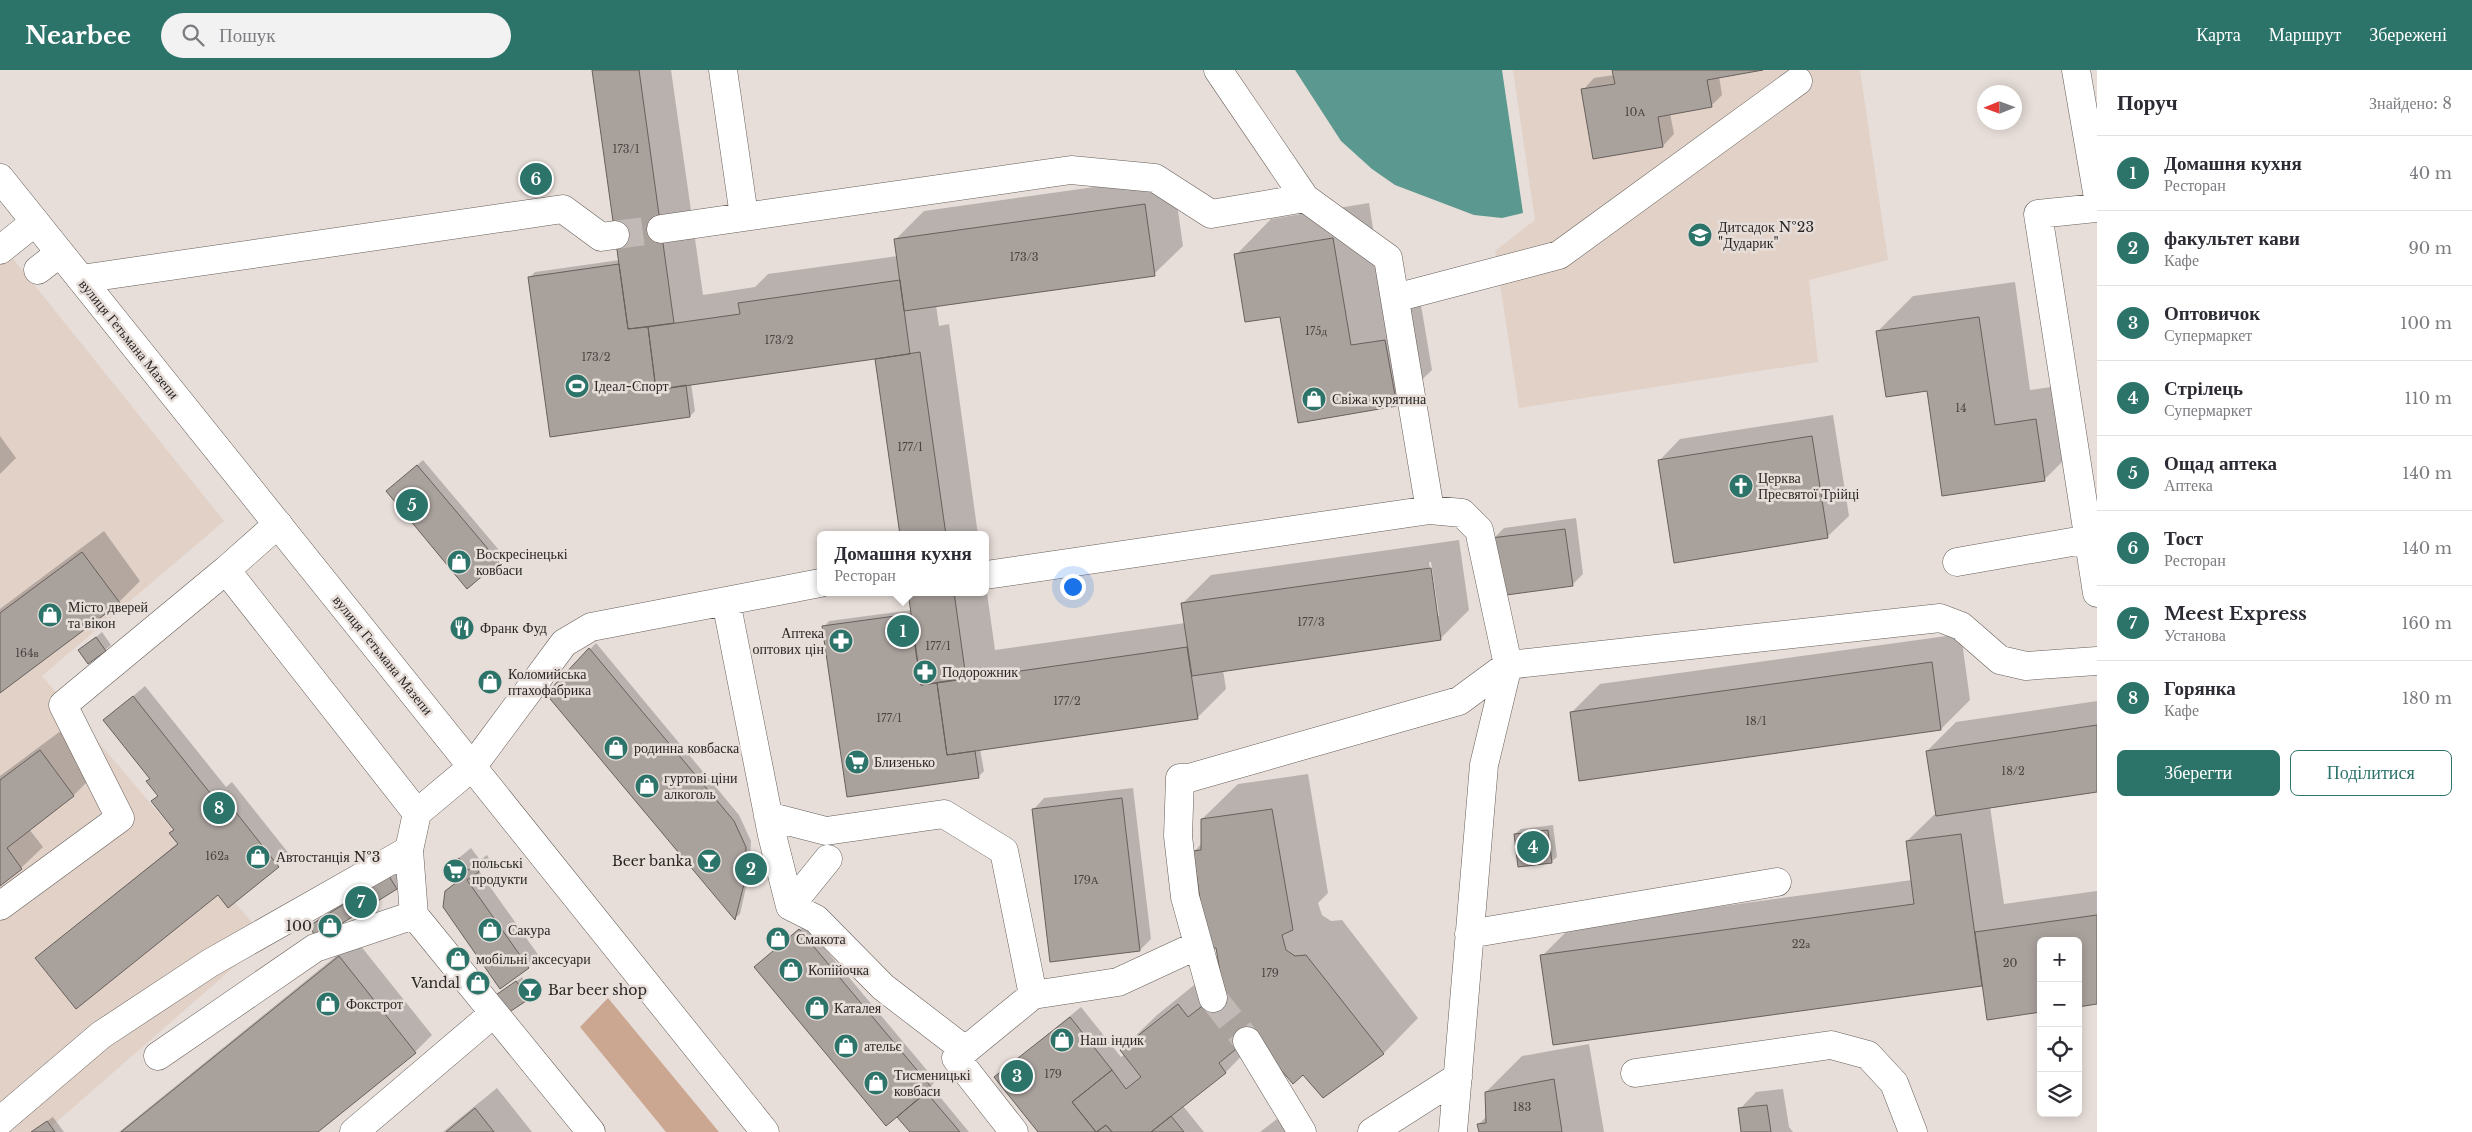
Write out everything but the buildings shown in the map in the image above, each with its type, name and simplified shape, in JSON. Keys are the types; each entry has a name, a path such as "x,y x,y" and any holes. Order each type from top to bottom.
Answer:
{"main road":[{"path":"723,70 744,216"},
{"path":"1218,70 1305,198 1388,258 1430,510"},
{"path":"2076,70 2097,192"},
{"path":"1395,298 1559,255 1798,81"},
{"path":"661,228 1071,170 1155,178 1211,214 1305,198"},
{"name":"вулиця Гетьмана Мазепи","path":"0,178 765,1132"},
{"path":"2097,208 2038,214 2086,451 2089,539 2097,593"},
{"path":"81,279 563,209 601,237 615,236"},
{"path":"0,250 35,222"},
{"path":"38,270 60,253"},
{"path":"989,575 1430,510 1462,514 1479,530 1508,665 1484,765 1453,1132"},
{"path":"0,906 120,818 64,705 226,570 278,524"},
{"path":"1957,562 2089,539"},
{"path":"226,570 417,813"},
{"path":"591,1132 414,915 409,850 417,813 472,767 564,643 591,627 817,584"},
{"path":"726,601 768,816 790,906 816,919 883,987 966,1050"},
{"path":"1213,998 1185,897 1178,836 1180,778 1189,778 1459,702 1508,665 1940,618 1962,626 2000,660 2026,666 2097,661"},
{"path":"768,816 826,831 944,814 1004,851 1033,994"},
{"path":"0,1122 109,1030 210,962 409,850"},
{"path":"790,906 828,859"},
{"path":"1469,934 1777,882"},
{"path":"158,1056 315,948 414,915"},
{"path":"1014,1132 956,1058 1033,994 1118,982 1198,945"},
{"path":"354,1132 494,1012"},
{"path":"1246,1041 1302,1132"},
{"path":"1635,1073 1832,1045 1868,1055 1894,1083 1913,1132"},
{"path":"1372,1132 1458,1076"}],"shaded area":[{"name":"Дитсадок №23 \"Дударик\"","path":"1513,70 1860,70 1888,260 1809,280 1818,362 1519,408 1495,251 1535,220"},
{"path":"11,256 224,521 42,676 266,939 45,1132 0,1132 0,265"},
{"path":"608,998 719,1132 666,1132 580,1027"}],"water":[{"path":"1295,70 1502,70 1523,213 1502,218 1474,215 1395,185 1372,169 1341,141"}],"tunnel":[{"path":"615,235 661,229"},
{"path":"1213,998 1247,1041"}],"place":[{"name":"Тост","path":"536,179"},
{"name":"Дитсадок №23 \"Дударик\"","path":"1700,235"},
{"name":"Ідеал-Спорт","path":"577,386"},
{"name":"Свіжа курятина","path":"1314,399"},
{"name":"Церква Пресвятої Трійці","path":"1741,486"},
{"name":"Ощад аптека","path":"412,505"},
{"name":"Воскресінецькі ковбаси","path":"459,562"},
{"name":"Місто дверей та вікон","path":"50,615"},
{"name":"Франк Фуд","path":"462,628"},
{"name":"Домашня кухня","path":"903,631"},
{"name":"Аптека оптових цін","path":"841,641"},
{"name":"Подорожник","path":"925,672"},
{"name":"Коломийська птахофабрика","path":"490,682"},
{"name":"родинна ковбаска","path":"616,748"},
{"name":"Близенько","path":"857,762"},
{"name":"гуртові ціни алкоголь","path":"647,786"},
{"name":"Горянка","path":"219,808"},
{"name":"Стрілець","path":"1533,847"},
{"name":"Автостанція №3","path":"258,857"},
{"name":"Beer banka","path":"709,861"},
{"name":"факультет кави","path":"751,869"},
{"name":"польські продукти","path":"455,871"},
{"name":"Meest Express","path":"361,902"},
{"name":"100","path":"330,926"},
{"name":"Сакура","path":"490,930"},
{"name":"Смакота","path":"778,939"},
{"name":"мобільні аксесуари","path":"458,959"},
{"name":"Копійочка","path":"791,970"},
{"name":"Vandal","path":"478,983"},
{"name":"Bar beer shop","path":"530,990"},
{"name":"Фокстрот","path":"328,1004"},
{"name":"Каталея","path":"817,1008"},
{"name":"Наш індик","path":"1062,1040"},
{"name":"ательє","path":"846,1046"},
{"name":"Оптовичок","path":"1017,1076"},
{"name":"Тисменицькі ковбаси","path":"876,1083"}]}
